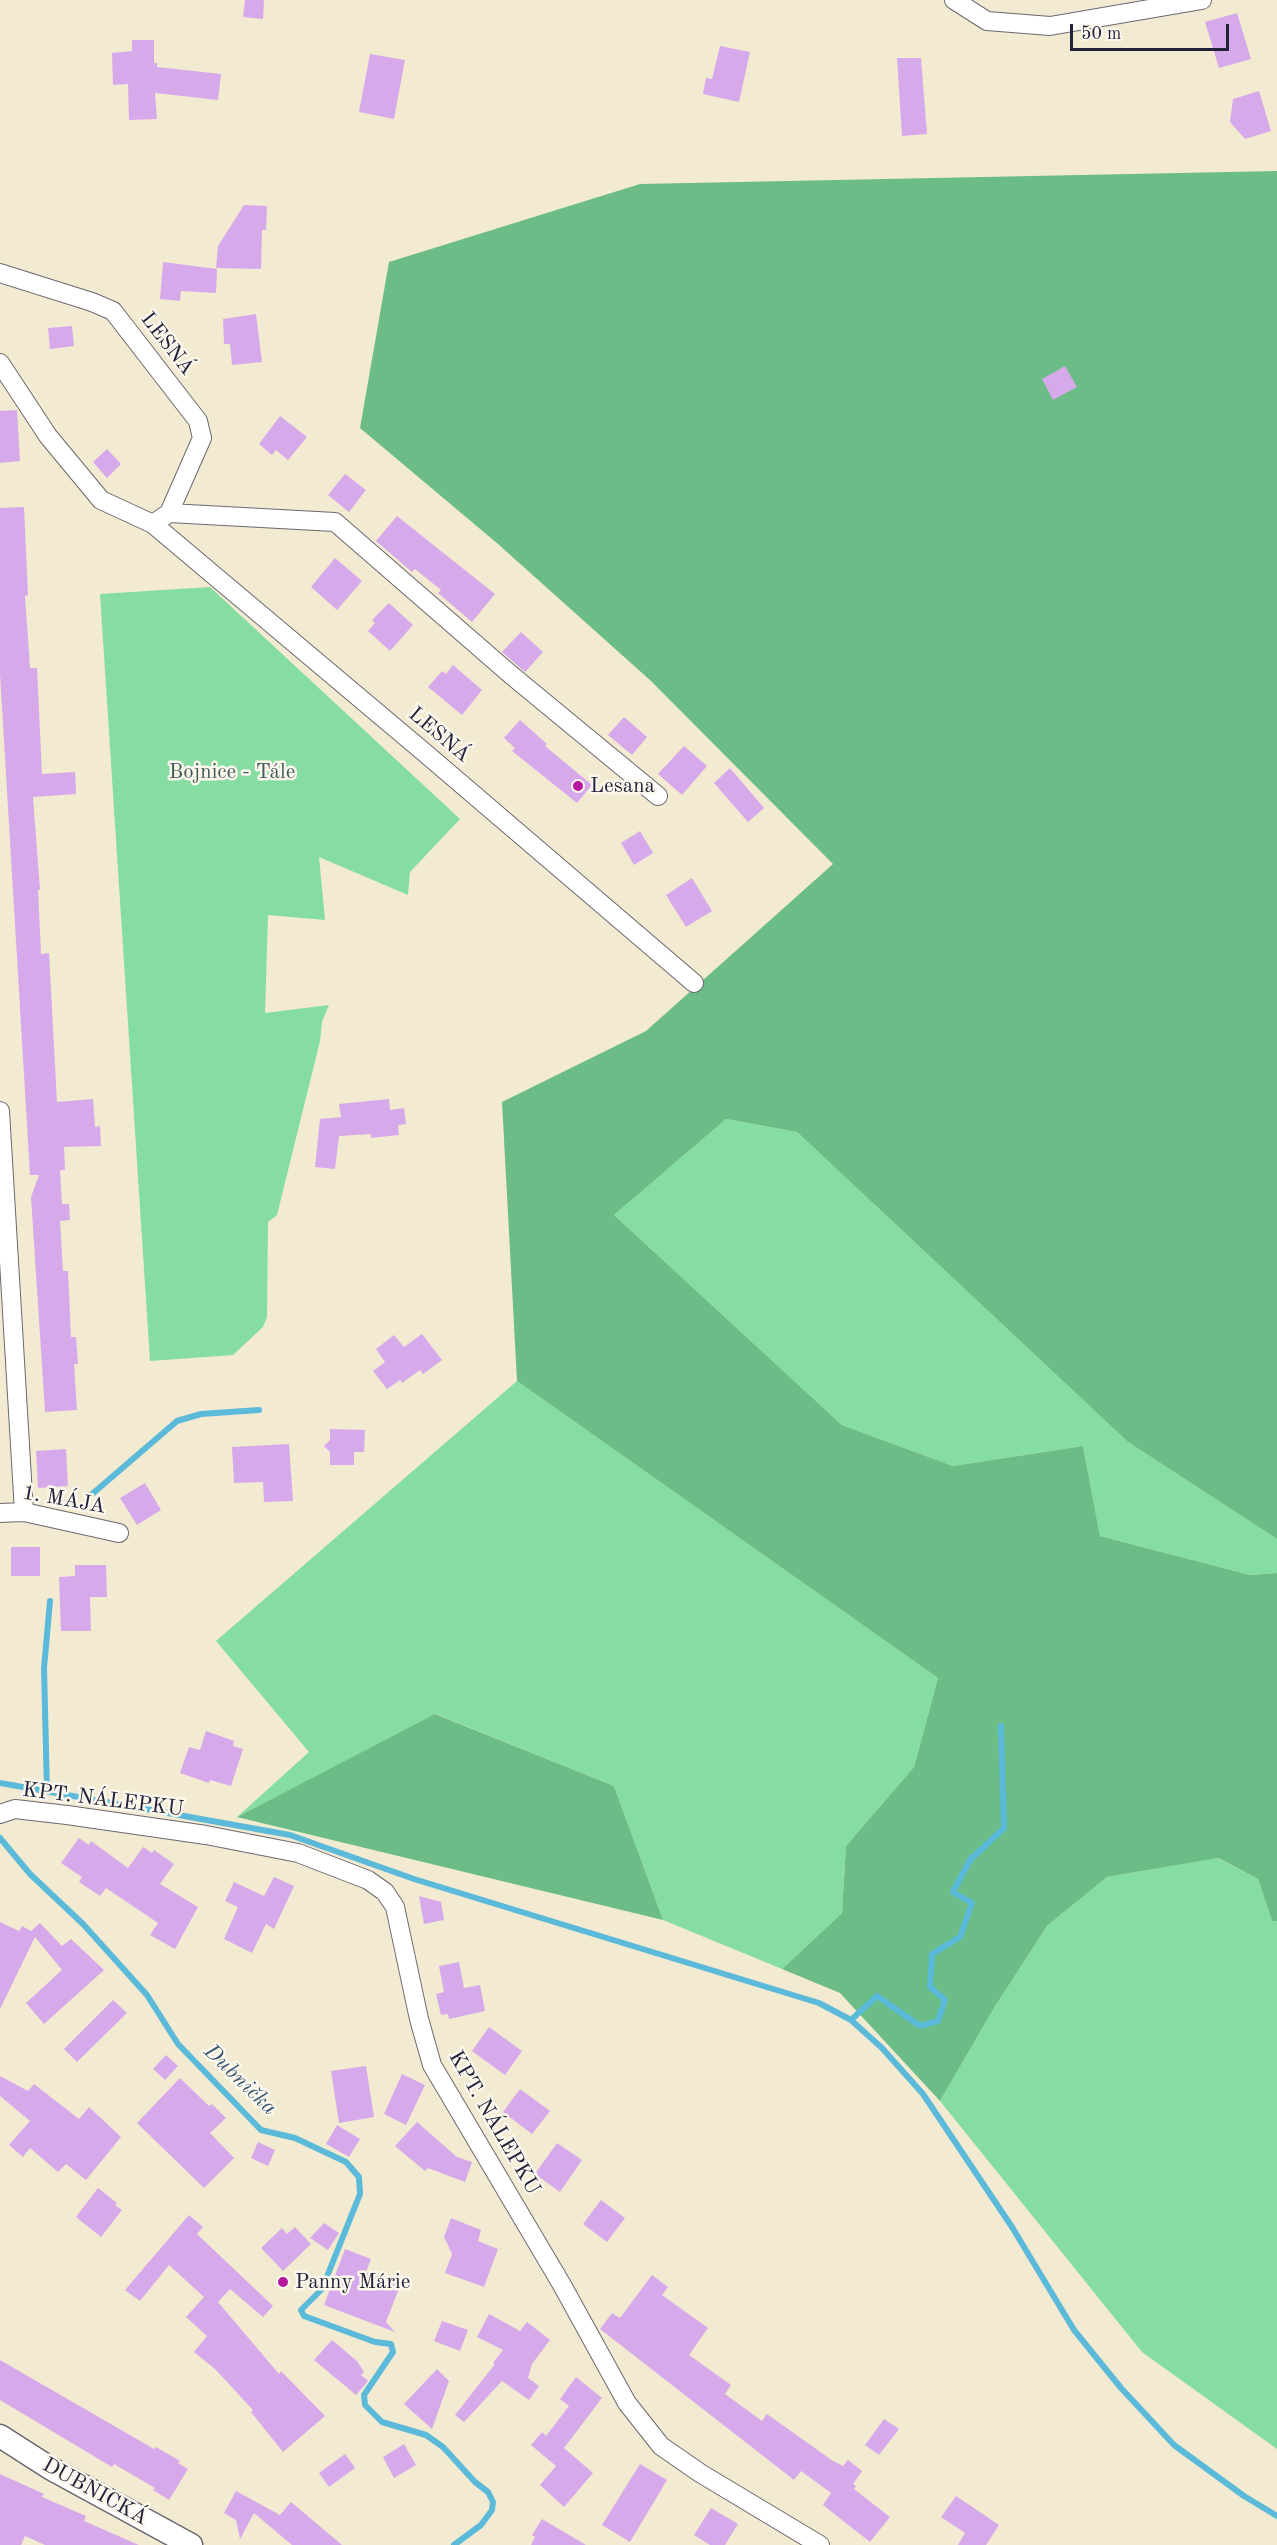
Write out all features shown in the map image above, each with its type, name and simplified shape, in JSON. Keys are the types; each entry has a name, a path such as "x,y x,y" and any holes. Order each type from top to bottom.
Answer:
{"street":[{"path":"954,0 987,21 1050,26 1202,0"},
{"name":"LESNÁ","path":"0,273 92,302 113,311 198,421 202,438 169,513"},
{"name":"LESNÁ","path":"0,363 48,436 102,500 153,524 694,983"},
{"path":"153,524 169,513 335,522 510,674 658,796"},
{"path":"0,1111 4,1219 24,1512"},
{"name":"1. MÁJA","path":"0,1514 24,1512 119,1533"},
{"name":"KPT. NÁLEPKU","path":"0,1814 15,1809 67,1815 206,1836 298,1853 368,1880 385,1892 395,1907 419,2019 432,2065 562,2285 627,2403 661,2446 700,2473 820,2545"},
{"name":"DUBNICKÁ","path":"0,2436 50,2469 191,2545"}],"green space":[{"path":"1277,171 1277,1539 1128,1442 797,1132 726,1119 614,1215 842,1425 953,1466 1083,1446 1100,1536 1250,1575 1277,1573 1277,1921 1272,1921 1258,1879 1218,1858 1107,1877 1047,1926 994,2008 940,2101 840,1993 782,1969 842,1913 846,1846 914,1767 938,1678 517,1381 502,1102 646,1031 833,864 651,681 498,544 360,428 389,262 640,184"},
{"name":"Bojnice - Tále","path":"210,587 460,819 410,872 408,895 319,857 325,920 268,915 265,1013 329,1005 322,1022 320,1041 277,1215 268,1222 267,1317 263,1327 233,1355 150,1361 100,594"},
{"path":"726,1119 797,1132 1128,1442 1277,1539 1277,1573 1250,1575 1100,1536 1083,1446 953,1466 842,1425 614,1215"},
{"path":"517,1381 938,1678 914,1767 846,1846 842,1913 782,1969 663,1920 614,1786 436,1714 237,1817 309,1752 216,1641"},
{"path":"435,1714 614,1786 663,1920 237,1817"},
{"path":"1217,1858 1258,1879 1272,1921 1277,1921 1277,2449 1142,2352 940,2101 994,2008 1047,1926 1107,1877"}],"building":[{"path":"245,0 264,0 263,19 243,17"},
{"path":"1237,13 1251,59 1219,68 1205,22"},
{"path":"132,40 154,40 154,63 157,63 157,67 221,74 218,100 155,93 157,119 129,120 128,84 113,85 112,53 132,51"},
{"path":"720,46 750,52 739,102 703,94 706,78 712,79"},
{"path":"370,54 405,60 394,119 359,112"},
{"path":"897,58 921,58 927,134 902,136"},
{"path":"1259,91 1271,131 1245,139 1230,122 1233,99"},
{"path":"244,205 267,206 266,230 262,230 261,269 216,268 218,246"},
{"path":"163,262 217,269 216,293 181,291 180,301 160,299"},
{"path":"256,314 262,362 232,365 230,344 224,344 223,319"},
{"path":"72,326 74,346 50,349 48,328"},
{"path":"1065,366 1077,387 1053,400 1042,379"},
{"path":"17,410 20,461 0,463 0,411"},
{"path":"280,416 307,437 288,460 276,450 272,455 259,444"},
{"path":"107,449 121,464 107,478 93,462"},
{"path":"345,474 366,490 349,512 328,495"},
{"path":"24,507 28,595 25,596 30,668 37,668 42,774 75,772 76,794 33,797 40,890 38,890 41,954 49,953 57,1102 93,1099 95,1127 100,1126 101,1146 64,1147 65,1170 60,1170 62,1204 69,1204 70,1220 60,1221 63,1271 68,1271 71,1337 76,1337 78,1364 74,1364 77,1410 45,1412 31,1197 39,1175 30,1175 0,674 0,508"},
{"path":"397,516 495,594 472,622 438,593 441,590 415,569 412,572 376,541"},
{"path":"335,558 362,581 337,610 311,587"},
{"path":"389,603 413,625 390,651 368,631 375,623 372,620"},
{"path":"521,632 543,652 525,672 502,652"},
{"path":"453,665 482,690 462,715 428,687 442,671 446,674"},
{"path":"624,717 647,737 632,755 608,735"},
{"path":"520,720 547,744 545,746 592,785 577,803 512,751 515,748 504,738"},
{"path":"684,746 707,766 682,795 658,774"},
{"path":"730,768 764,808 748,822 714,783"},
{"path":"640,831 653,853 634,865 621,843"},
{"path":"692,878 712,911 686,927 666,895"},
{"path":"389,1099 390,1110 404,1108 406,1124 398,1125 399,1135 371,1138 371,1134 339,1136 335,1169 315,1167 320,1119 341,1117 339,1104"},
{"path":"422,1334 442,1360 423,1374 420,1370 402,1383 400,1380 387,1389 373,1371 385,1362 376,1349 394,1335 404,1347"},
{"path":"330,1429 365,1430 364,1452 354,1452 354,1465 330,1465 330,1452 324,1446 330,1440"},
{"path":"289,1444 293,1501 264,1502 263,1482 234,1483 232,1447"},
{"path":"66,1449 68,1486 38,1488 36,1451"},
{"path":"145,1483 161,1510 137,1525 120,1498"},
{"path":"11,1547 40,1547 40,1576 11,1576"},
{"path":"75,1565 106,1565 107,1597 90,1597 91,1631 61,1631 59,1577 75,1576"},
{"path":"206,1731 234,1741 233,1746 243,1749 231,1786 210,1780 209,1783 180,1773 189,1747 200,1750"},
{"path":"79,1838 89,1845 91,1841 128,1868 143,1847 152,1853 154,1850 174,1864 160,1884 198,1907 175,1949 150,1935 158,1923 106,1888 100,1896 79,1882 82,1877 61,1863"},
{"path":"274,1877 294,1886 274,1929 266,1924 252,1953 224,1939 238,1907 225,1901 234,1882 264,1896"},
{"path":"419,1896 441,1902 444,1920 424,1924"},
{"path":"0,1922 19,1931 22,1926 31,1931 40,1923 62,1946 71,1939 104,1970 44,2024 26,2003 62,1970 35,1937 0,2009"},
{"path":"459,1962 464,1988 480,1985 485,2011 449,2019 448,2014 441,2015 436,1994 444,1992 439,1966"},
{"path":"113,2000 127,2013 77,2062 64,2049"},
{"path":"489,2027 522,2051 505,2075 472,2051"},
{"path":"166,2055 178,2066 165,2080 153,2069"},
{"path":"366,2066 374,2117 339,2123 331,2071"},
{"path":"402,2074 425,2085 406,2125 384,2114"},
{"path":"0,2076 28,2091 34,2084 79,2119 89,2107 121,2137 86,2180 66,2164 58,2172 30,2148 23,2157 9,2145 30,2121 0,2096"},
{"path":"180,2078 209,2106 212,2104 226,2118 210,2133 234,2158 204,2188 137,2123"},
{"path":"520,2089 550,2111 532,2134 503,2112"},
{"path":"417,2122 457,2157 472,2162 465,2182 428,2168 425,2171 395,2146"},
{"path":"337,2125 360,2139 349,2157 326,2144"},
{"path":"258,2142 275,2150 268,2166 251,2158"},
{"path":"557,2143 582,2160 560,2192 535,2174"},
{"path":"98,2188 122,2210 101,2237 76,2217"},
{"path":"601,2200 625,2218 607,2242 583,2224"},
{"path":"189,2215 203,2227 197,2234 273,2306 263,2317 230,2289 218,2302 279,2374 281,2371 325,2416 283,2452 251,2412 253,2410 215,2369 194,2352 207,2336 186,2317 204,2297 169,2265 140,2301 125,2290"},
{"path":"451,2218 481,2230 478,2241 498,2249 484,2287 445,2273 452,2254 444,2237"},
{"path":"324,2223 339,2233 328,2250 310,2238"},
{"path":"295,2227 311,2244 283,2271 261,2248 282,2228 287,2234"},
{"path":"345,2249 371,2259 366,2272 400,2286 386,2322 395,2332 324,2305"},
{"path":"652,2275 668,2287 662,2295 708,2328 689,2355 731,2385 725,2394 762,2421 767,2414 833,2461 843,2466 848,2460 862,2471 853,2484 856,2486 854,2489 890,2517 870,2542 823,2505 831,2493 801,2471 794,2480 600,2329 612,2313 620,2318"},
{"path":"489,2314 520,2331 527,2322 550,2340 532,2364 528,2378 539,2386 529,2400 502,2381 464,2422 455,2415 495,2364 493,2363 503,2350 477,2337"},
{"path":"442,2321 468,2330 460,2351 434,2341"},
{"path":"332,2340 357,2361 364,2372 361,2375 368,2381 356,2395 314,2360"},
{"path":"0,2360 154,2449 156,2447 180,2461 178,2463 188,2469 169,2500 153,2490 155,2488 114,2464 112,2467 0,2400"},
{"path":"437,2369 449,2381 432,2429 404,2404"},
{"path":"576,2377 602,2398 564,2448 593,2473 564,2507 540,2485 556,2466 531,2445 542,2432 546,2436 569,2406 560,2399"},
{"path":"884,2419 899,2429 879,2455 865,2445"},
{"path":"404,2444 416,2465 394,2478 383,2457"},
{"path":"345,2454 355,2468 329,2487 319,2473"},
{"path":"640,2464 667,2480 630,2542 602,2525"},
{"path":"0,2474 44,2494 42,2497 86,2516 84,2521 139,2545 45,2545 25,2536 21,2545 0,2545"},
{"path":"236,2491 280,2515 291,2502 342,2545 292,2545 254,2513 240,2539 236,2520 224,2513"},
{"path":"956,2496 999,2525 986,2545 958,2545 965,2533 941,2517"},
{"path":"711,2508 738,2524 725,2545 710,2545 694,2535"},
{"path":"542,2519 586,2545 531,2545 535,2537 532,2535"}],"waterway":[{"path":"91,1495 177,1421 201,1414 259,1410"},
{"path":"47,1791 44,1668 50,1601"},
{"path":"851,2020 877,1996 920,2026 938,2021 945,2000 930,1987 932,1954 960,1937 972,1903 953,1892 970,1860 1004,1828 1001,1726"},
{"path":"0,1783 290,1835 414,1879 819,2003 851,2020 882,2048 923,2094 1012,2227 1074,2330 1121,2388 1174,2445 1244,2496 1277,2516"},
{"name":"Dubnička","path":"0,1838 30,1874 83,1924 147,1995 178,2044 261,2130 295,2138 346,2162 359,2177 360,2194 322,2289 301,2310 304,2316 375,2342 391,2344 393,2352 364,2395 365,2405 382,2422 426,2435 443,2447 475,2482 488,2492 493,2502 492,2510 481,2525 454,2545"}],"place":[{"name":"Lesana","path":"578,786"},
{"name":"Panny Márie","path":"283,2282"}]}
